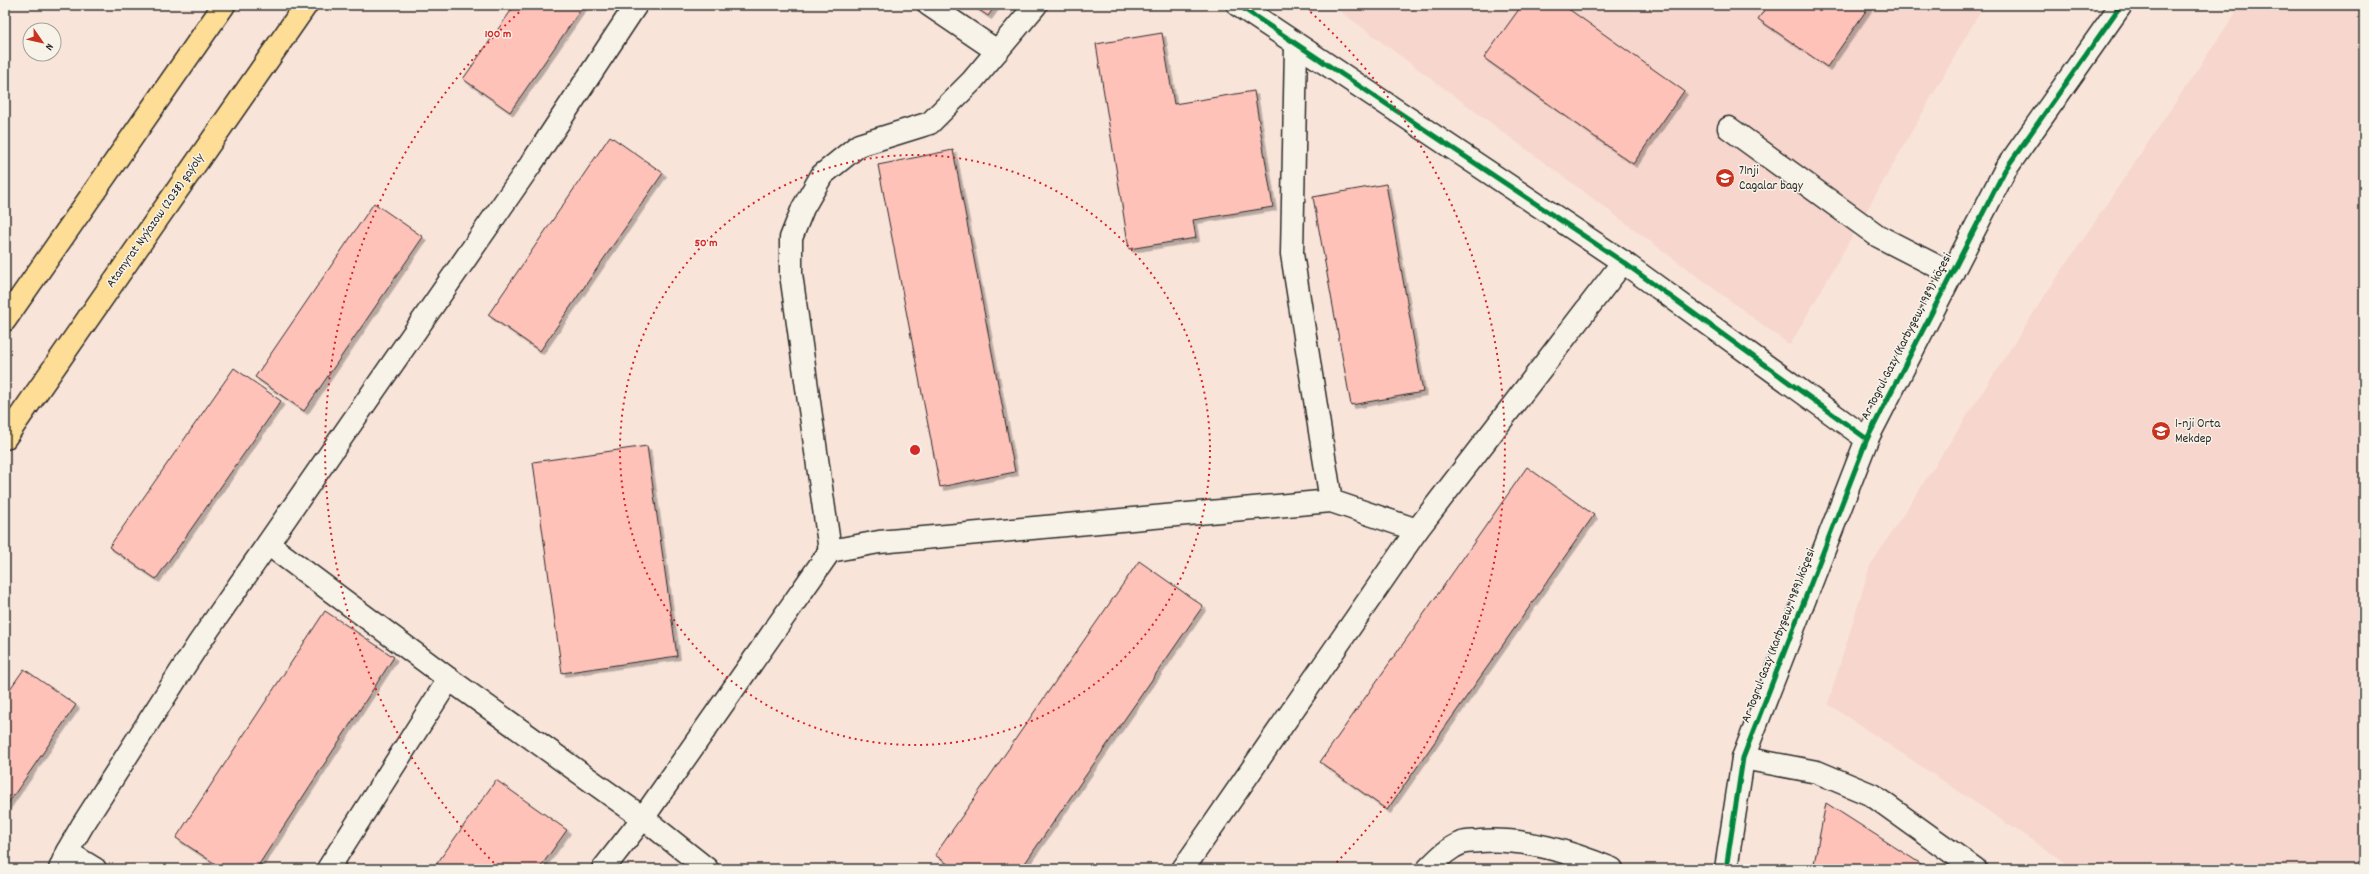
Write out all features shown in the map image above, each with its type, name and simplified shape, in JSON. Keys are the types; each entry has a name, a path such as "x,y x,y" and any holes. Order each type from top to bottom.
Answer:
{"main road":[{"path":"5,320 224,5"},
{"name":"Atamyrat Nyýazow (2038) şaýoly","path":"6,433 306,5"}],"street":[{"path":"95,869 64,860 199,643 531,164 636,5"},
{"path":"929,5 997,51"},
{"path":"603,869 642,818 830,551 791,274 791,238 803,208 822,175 858,145 930,123 972,81 1036,5"},
{"path":"1238,5 1623,262 1867,439"},
{"name":"Ar Togrul Gazy (Karbyşew, 1989) köçesi","path":"1726,869 1743,758 1867,439 2005,170 2121,5"},
{"path":"1296,45 1292,254 1331,502"},
{"path":"1729,128 1878,236 1952,274"},
{"path":"1183,869 1417,530 1623,262"},
{"path":"830,551 879,542 1331,502 1417,530"},
{"path":"268,544 449,679 642,818 708,869"},
{"path":"328,869 449,679"},
{"path":"1743,758 1817,772 1872,795 1975,869"},
{"path":"1428,869 1449,849 1463,843 1496,840 1534,844 1583,857 1612,869"}],"shaded area":[{"name":"71nji Cagalar bagy","path":"1332,5 1987,5 1981,10 1790,345"},
{"name":"1-nji Orta Mekdep","path":"2241,5 2354,5 2364,12 2364,869 2075,869 1828,704 1870,566 2044,297"}],"building":[{"path":"515,5 584,5 510,112 463,79"},
{"path":"972,5 996,5 988,16"},
{"path":"1522,5 1563,5 1684,91 1633,164 1484,58"},
{"path":"1768,5 1870,5 1827,67 1758,19"},
{"path":"1162,33 1174,104 1254,91 1273,207 1193,220 1196,238 1129,249 1096,44"},
{"path":"610,136 663,173 540,351 488,315"},
{"path":"953,150 1015,472 940,487 878,165"},
{"path":"1386,184 1423,392 1351,405 1313,197"},
{"path":"374,203 423,237 304,411 255,377"},
{"path":"234,368 281,401 156,579 109,547"},
{"path":"647,446 677,656 562,673 533,462"},
{"path":"1527,467 1594,515 1387,810 1320,762"},
{"path":"1139,561 1203,606 1021,869 955,869 935,855"},
{"path":"325,611 394,657 256,869 223,869 176,838"},
{"path":"24,669 76,705 5,808 5,696"},
{"path":"496,780 567,830 539,869 433,869"},
{"path":"1826,803 1929,869 1813,869"}],"cycle path":[{"path":"1238,5 1623,262 1867,439"},
{"path":"1726,869 1743,758 1867,439 2005,170 2121,5"}],"place":[{"name":"71nji Cagalar bagy","path":"1725,178"},
{"name":"1-nji Orta Mekdep","path":"2161,431"}]}
